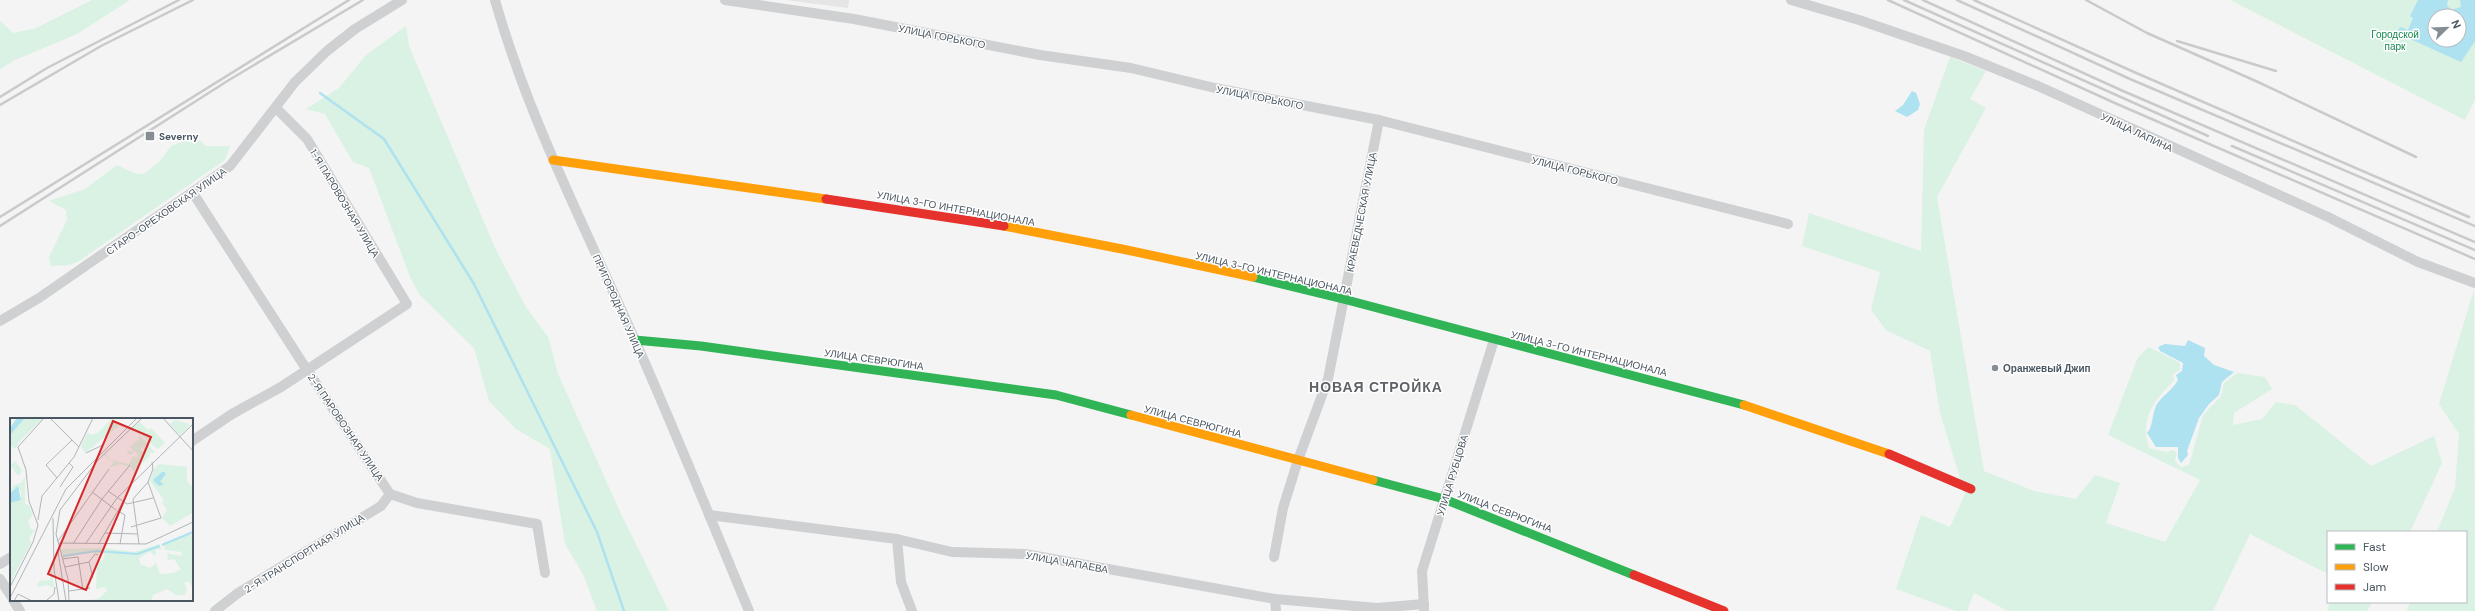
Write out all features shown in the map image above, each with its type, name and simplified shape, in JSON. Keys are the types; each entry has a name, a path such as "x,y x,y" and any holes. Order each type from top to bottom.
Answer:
{"street":[{"name":"СТАРО-ОРЕХОВСКАЯ УЛИЦА","path":"0,321 39,298 230,166 276,108 294,82 327,51 355,29 402,0"},
{"name":"ПРИГОРОДНАЯ УЛИЦА","path":"495,0 504,31 553,160 635,340 749,611"},
{"name":"УЛИЦА ГОРЬКОГО","path":"724,0 854,19 1040,55 1131,68 1215,88 1379,120 1788,224"},
{"name":"УЛИЦА ЛАПИНА","path":"1791,0 1859,20 1964,56 2024,81 2328,217 2418,262 2475,283"},
{"name":"1-Я ПАРОВОЗНАЯ УЛИЦА","path":"276,108 307,139 407,304 307,370"},
{"name":"КРАЕВЕДЧЕСКАЯ УЛИЦА","path":"1274,557 1283,508 1298,460 1328,379 1379,120"},
{"name":"УЛИЦА 3-ГО ИНТЕРНАЦИОНАЛА","path":"553,160 893,208 1090,242 1344,300 1494,340 1726,398 1892,455 1971,488"},
{"name":"2-Я ПАРОВОЗНАЯ УЛИЦА","path":"193,193 307,370 390,494"},
{"name":"УЛИЦА СЕВРЮГИНА","path":"635,340 701,346 1056,395 1444,499 1724,611"},
{"name":"УЛИЦА РУБЦОВА","path":"1424,607 1422,571 1494,340"},
{"path":"193,440 232,414 307,370"},
{"path":"390,494 417,503 537,524 545,573"},
{"name":"2-Я ТРАНСПОРТНАЯ УЛИЦА","path":"214,611 238,593 381,506 390,494"},
{"name":"УЛИЦА ЧАПАЕВА","path":"709,515 897,539 952,552 1025,554 1275,599 1377,608 1424,607"},
{"path":"897,539 901,582 912,611"},
{"path":"0,564 10,558"},
{"path":"0,579 10,594"},
{"path":"1275,599 1276,611"},
{"path":"14,601 20,611"}],"shaded area":[{"path":"785,0 849,0 848,8"}],"green space":[{"path":"92,0 130,0 77,34 15,60 0,69 0,21 13,33 36,28"},
{"name":"Городской парк","path":"2230,0 2475,0 2475,100 2465,120"},
{"path":"406,26 409,46 496,250 526,307 548,337 558,374 622,516 669,611 597,611 584,576 565,544 550,449 516,429 489,401 474,348 419,294 410,277 369,168 353,162 325,114 306,109 339,88 366,55"},
{"path":"1950,57 1986,71 1970,99 1986,108 1937,197 1984,471 2034,491 2076,499 2095,475 2120,483 2106,523 2165,542 2200,480 2108,435 2138,357 2149,347 2180,363 2180,370 2173,374 2174,381 2154,403 2150,411 2146,428 2149,448 2166,452 2173,450 2177,453 2175,461 2181,467 2189,465 2203,415 2221,396 2224,383 2237,373 2265,377 2272,389 2234,413 2233,425 2262,419 2276,402 2295,405 2371,466 2434,436 2442,463 2410,531 2327,531 2327,573 2250,534 2213,611 2008,611 1974,593 1967,611 1956,611 1896,589 1921,515 1950,527 1965,494 1940,413 1930,351 1886,330 1871,310 1880,272 1802,246 1809,213 1921,251 1924,130"},
{"path":"189,139 199,140 206,146 230,146 225,160 79,261 70,265 51,266 49,257 67,220 66,210 49,201 85,189 117,165 134,173 144,174 160,161 171,146"},
{"path":"2474,290 2475,611 2407,611 2410,603 2467,603 2467,531 2437,531 2455,488 2459,434 2439,404"},
{"path":"2330,603 2371,603 2367,611 2327,611"}],"water":[{"path":"2418,0 2448,0 2447,5 2449,8 2427,8 2427,47 2397,33 2400,27 2408,30 2413,18 2410,16"},
{"path":"2460,0 2475,0 2475,41 2461,62 2430,48 2467,48 2467,8 2458,8 2461,7"},
{"path":"1912,91 1916,93 1920,104 1918,110 1907,117 1895,111 1903,105"},
{"path":"2188,340 2205,348 2204,356 2214,365 2234,372 2222,382 2219,395 2209,404 2199,418 2187,451 2188,455 2181,463 2178,458 2178,447 2156,447 2147,433 2156,406 2176,384 2178,380 2176,375 2182,371 2183,363 2160,351 2158,347 2165,344 2185,346"}],"waterway":[{"path":"320,93 384,139 474,284 597,532 624,611"}],"railway":[{"path":"0,97 47,68 179,0"},
{"path":"0,105 101,46 193,0"},
{"path":"0,217 349,0"},
{"path":"0,226 229,80 363,0"},
{"path":"1888,0 2117,104 2475,259"},
{"path":"1904,0 2208,136"},
{"path":"1923,0 2123,91 2475,242"},
{"path":"1957,0 2130,79 2475,226"},
{"path":"1974,0 2134,72 2469,217"},
{"path":"2086,0 2147,33 2258,82 2416,157"},
{"path":"2177,41 2276,71"},
{"path":"2232,146 2475,250"}],"traffic: fast":[{"path":"1253,277 1347,300 1744,405"},
{"path":"635,340 701,346 1056,395 1131,415"},
{"path":"1373,480 1444,499 1634,575"}],"traffic: slow":[{"path":"553,160 826,199"},
{"path":"1004,226 1253,277"},
{"path":"1744,405 1889,454"},
{"path":"1131,415 1373,480"}],"traffic: jam":[{"path":"826,199 1004,226"},
{"path":"1889,454 1971,489"},
{"path":"1634,575 1724,611"}],"place":[{"name":"Severny","path":"150,136"},
{"name":"Оранжевый Джип","path":"1995,368"}],"district":[{"name":"НОВАЯ СТРОЙКА","path":"1376,387"}]}
